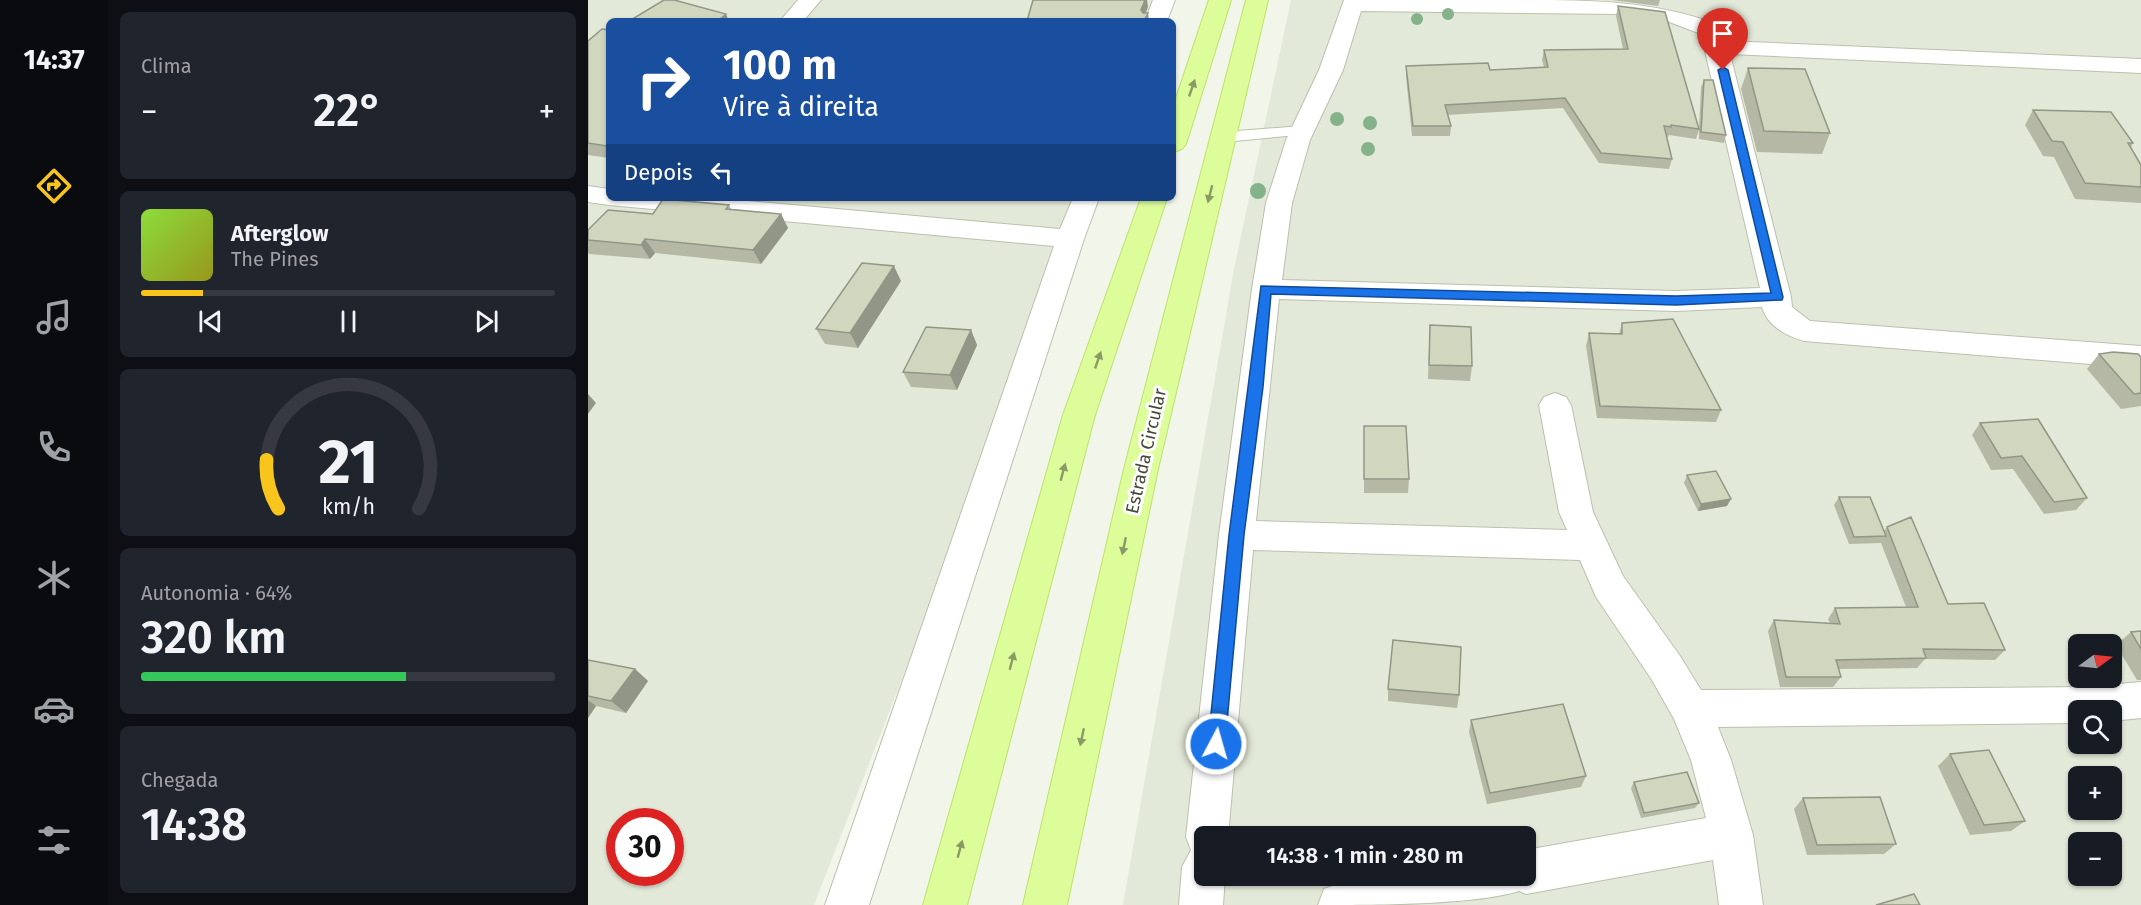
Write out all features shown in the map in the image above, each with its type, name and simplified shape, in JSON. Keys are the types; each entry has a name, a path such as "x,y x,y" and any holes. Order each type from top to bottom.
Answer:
{"main road":[{"path":"1176,135 1220,0"},
{"name":"Estrada Circular","path":"1045,905 1141,469 1257,0"},
{"path":"945,905 1079,415 1153,201"}],"street":[{"path":"794,18 810,0"},
{"path":"1157,18 1164,0"},
{"path":"1208,826 1237,535 1266,289 1279,203 1302,130 1331,70 1353,2 1602,7 1661,10 1692,19 1711,30 1717,47 1778,297 1777,310 1787,321 1803,331 2141,357"},
{"path":"1717,47 2137,72"},
{"path":"588,194 606,209 619,201"},
{"path":"657,201 1070,239"},
{"path":"847,905 1070,239 1085,201"},
{"path":"1266,289 1676,301 1778,297"},
{"path":"1555,405 1576,512 1609,586 1666,668 1690,709 1711,760 1732,835 1742,905"},
{"path":"1237,535 1591,546"},
{"path":"1690,709 2087,705 2141,700"},
{"path":"1536,870 1732,835"},
{"path":"1201,905 1202,886"},
{"path":"1340,905 1447,886"}],"lane":[{"path":"1224,137 1302,130"}],"shaded area":[{"path":"588,0 1166,0 1158,18 606,18 606,201 1088,201 814,905 588,905"},
{"path":"1291,0 2141,0 2141,905 1123,905 1234,269"}],"building":[{"path":"664,0 674,0 726,14 721,18 634,18"},
{"path":"1033,0 1145,0 1141,10 1143,13 1148,13 1146,18 1028,18"},
{"path":"1618,6 1665,12 1699,129 1664,126 1672,159 1601,153 1565,98 1445,105 1451,126 1413,126 1406,66 1488,63 1490,70 1548,67 1544,50 1628,49"},
{"path":"602,29 606,30 606,146 588,143 588,41"},
{"path":"1748,68 1805,69 1830,133 1764,131"},
{"path":"1704,80 1713,80 1726,135 1701,132"},
{"path":"2033,110 2111,112 2133,143 2128,143 2141,165 2141,187 2085,183 2063,142 2052,141"},
{"path":"662,201 685,201 729,205 726,209 781,214 753,250 645,239 641,245 588,240 588,230 608,210 653,214"},
{"path":"862,263 894,266 850,333 816,329"},
{"path":"1673,319 1721,410 1600,406 1589,333 1622,334 1622,323"},
{"path":"1430,325 1471,327 1472,366 1429,365"},
{"path":"926,327 971,330 950,375 903,372"},
{"path":"2113,352 2138,354 2141,357 2141,393 2134,394 2099,354"},
{"path":"2038,419 2087,498 2054,502 2022,456 2001,458 1980,423"},
{"path":"1364,426 1406,426 1409,479 1364,479"},
{"path":"1716,471 1731,499 1701,504 1687,475"},
{"path":"1839,497 1870,497 1886,536 1854,537"},
{"path":"1911,517 1948,604 1984,603 2005,650 1923,649 1926,658 1836,660 1841,677 1786,677 1774,620 1840,624 1835,608 1918,607 1887,527"},
{"path":"2141,631 2141,649 2131,632"},
{"path":"1393,640 1461,647 1459,695 1388,689"},
{"path":"588,660 635,669 611,701 588,696"},
{"path":"1563,704 1586,776 1490,793 1471,720"},
{"path":"1989,750 2025,821 1984,825 1950,754"},
{"path":"1687,772 1699,803 1644,813 1634,782"},
{"path":"1880,797 1896,844 1817,845 1803,798"},
{"path":"1914,894 1920,905 1876,905"}],"route":[{"path":"1216,744 1237,535 1266,289 1676,301 1778,297 1723,70"}]}
